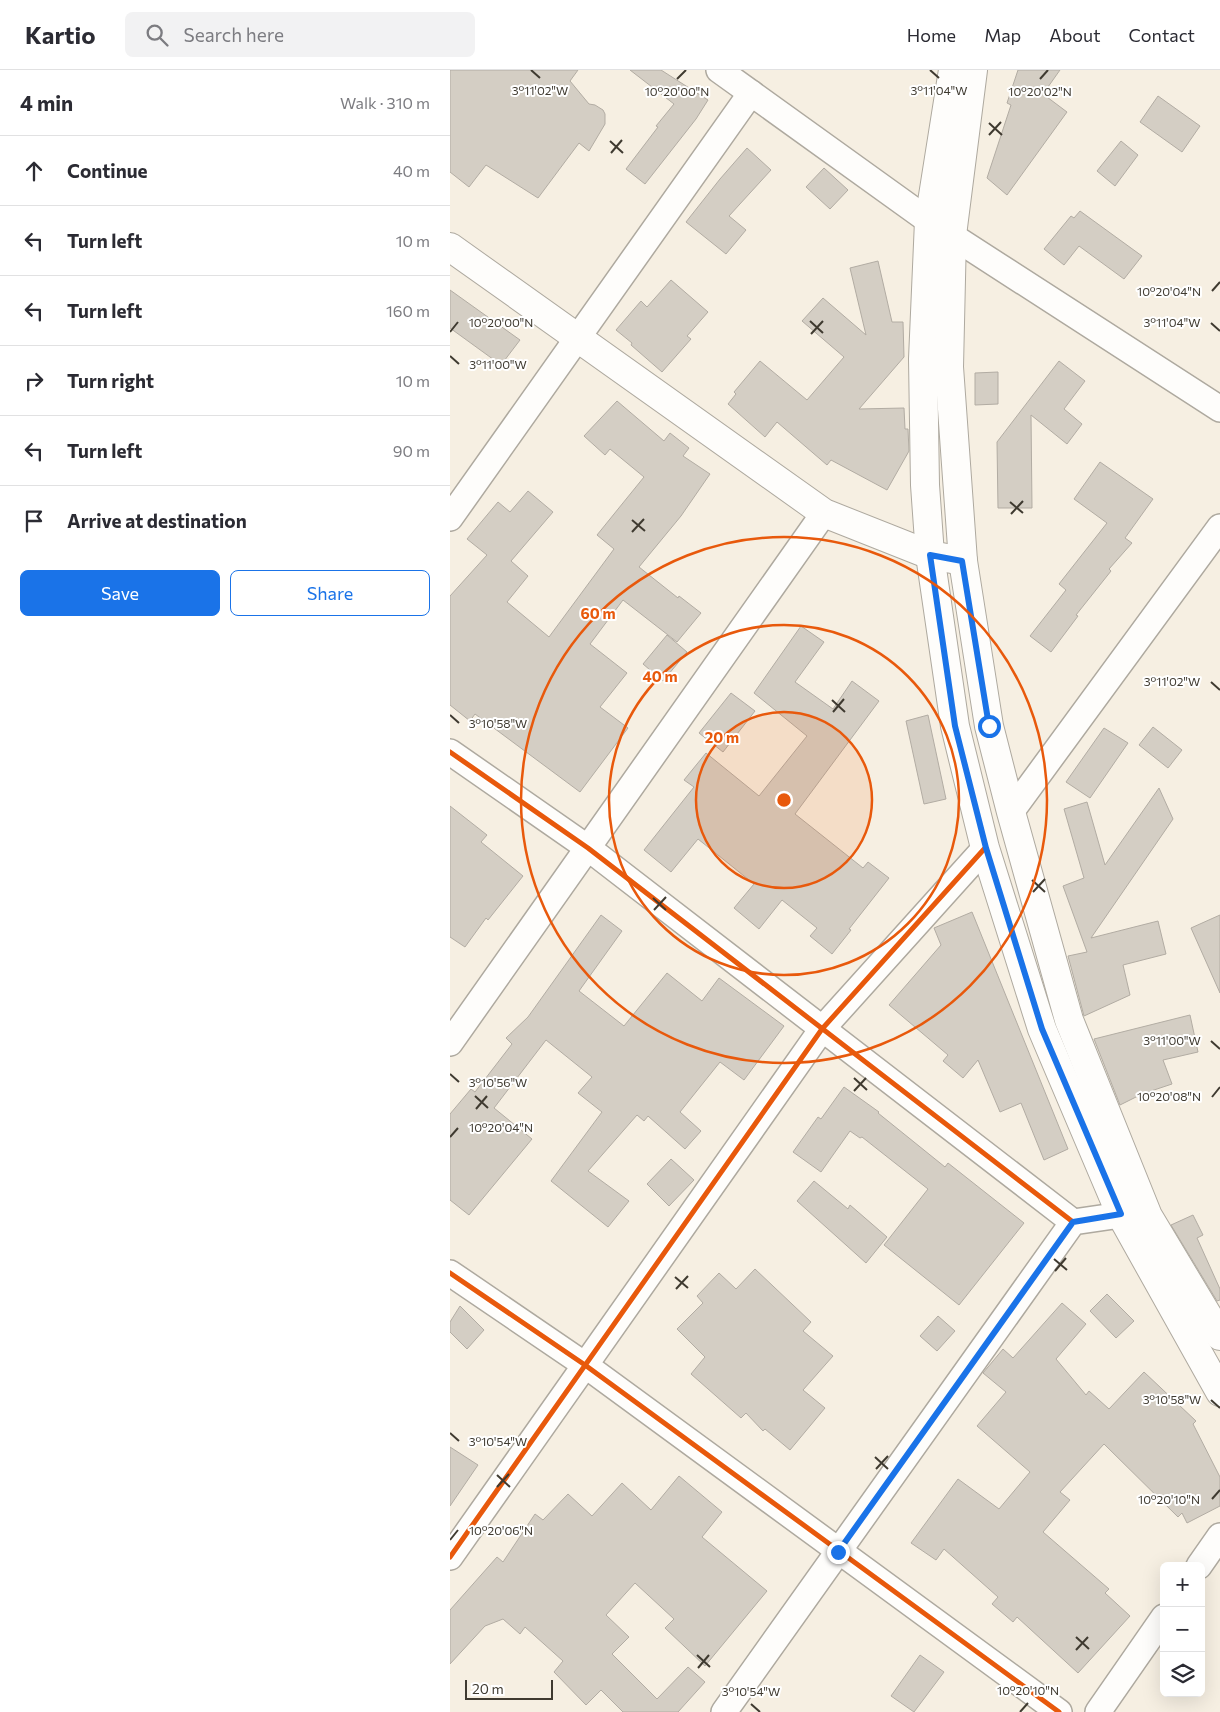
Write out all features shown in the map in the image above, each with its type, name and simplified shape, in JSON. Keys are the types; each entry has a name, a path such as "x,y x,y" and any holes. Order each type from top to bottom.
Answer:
{"main road":[{"path":"953,70 940,228 923,359 925,485 930,555 955,726 986,848 1042,1029 1121,1214 1220,1392"},
{"path":"973,70 940,228 962,561 989,726 1069,1020 1148,1216 1220,1336"},
{"path":"450,247 824,513 930,555 962,561"}],"street":[{"path":"718,70 940,228 1220,409"},
{"path":"450,518 751,93"},
{"path":"450,1043 824,513"},
{"path":"1011,812 1220,527"},
{"path":"450,752 588,848 1073,1222"},
{"path":"450,1557 822,1029 986,848"},
{"path":"724,1712 1073,1222 1121,1214"},
{"path":"450,1273 585,1365 1059,1712"},
{"path":"1203,1562 1220,1536"},
{"path":"1098,1712 1160,1623"}],"building":[{"path":"450,70 578,70 570,81 589,104 603,110 605,124 589,151 579,143 538,198 486,165 469,187 450,172"},
{"path":"630,70 661,70 708,100 696,119 645,184 626,169 674,104"},
{"path":"1018,70 1060,70 1043,94 1067,112 1007,195 987,178 1011,105 1007,103"},
{"path":"1158,96 1200,126 1182,152 1140,122"},
{"path":"1121,141 1138,155 1115,186 1097,171"},
{"path":"747,148 771,170 729,216 746,230 726,254 686,222"},
{"path":"824,168 848,190 830,209 806,187"},
{"path":"1080,211 1142,256 1124,279 1079,246 1064,265 1044,249 1071,216 1074,218"},
{"path":"878,261 892,322 903,322 904,357 859,409 904,408 905,429 908,429 909,451 887,490 831,460 827,465 777,422 765,437 728,404 736,394 734,392 760,361 807,400 844,357 802,321 823,298 866,335 850,268"},
{"path":"671,280 708,312 687,336 691,339 662,372 616,330 641,301 647,307"},
{"path":"450,290 520,340 501,365 450,328"},
{"path":"1059,361 1085,381 1064,409 1082,424 1067,444 1031,415 1032,508 998,508 997,442"},
{"path":"998,372 998,404 975,405 975,373"},
{"path":"617,401 664,441 670,433 689,448 683,456 710,474 681,516 639,567 678,598 679,596 701,613 677,642 623,600 590,644 627,673 600,707 628,728 580,792 475,714 470,721 450,705 450,596 487,555 467,539 498,502 510,512 528,491 553,512 511,561 528,576 507,602 549,637 614,549 597,535 644,477 610,449 605,455 584,436"},
{"path":"1100,462 1153,499 1125,538 1132,543 1109,569 1111,571 1076,615 1078,616 1051,652 1030,636 1066,590 1059,584 1107,523 1074,499"},
{"path":"801,626 824,642 795,682 833,709 852,681 879,701 795,814 863,868 868,862 889,878 832,954 810,936 817,928 782,900 759,929 734,908 754,884 698,839 671,872 644,850 694,787 684,780 706,753 759,796 807,736 754,693"},
{"path":"667,635 687,652 663,681 643,664"},
{"path":"731,693 755,711 723,752 699,733"},
{"path":"928,715 946,799 924,804 906,721"},
{"path":"1153,727 1182,750 1168,768 1139,745"},
{"path":"1104,728 1128,743 1090,798 1066,782"},
{"path":"1159,788 1173,819 1091,938 1158,921 1166,954 1123,965 1130,995 1084,1016 1068,956 1087,952 1063,886 1084,878 1064,809 1087,802 1105,865"},
{"path":"450,806 487,835 481,842 523,876 488,920 486,918 465,947 450,937"},
{"path":"972,912 1068,1149 1044,1160 1021,1103 1000,1112 978,1060 963,1078 943,1061 948,1055 889,1005 941,945 934,928"},
{"path":"601,915 622,931 579,991 624,1026 667,973 702,1001 719,978 784,1026 744,1080 720,1062 680,1112 701,1131 685,1149 648,1116 644,1121 637,1115 588,1171 629,1201 608,1227 551,1181 602,1112 578,1093 592,1077 546,1040 494,1108 532,1139 469,1215 450,1200 450,1114 471,1089 475,1092 512,1044 506,1038 528,1017"},
{"path":"1220,915 1220,993 1191,928"},
{"path":"1190,1015 1198,1052 1163,1060 1172,1084 1142,1094 1120,1105 1094,1039"},
{"path":"844,1087 879,1112 945,1167 948,1163 1024,1223 959,1305 884,1245 928,1189 862,1137 860,1138 850,1131 821,1172 793,1152 818,1117 821,1119"},
{"path":"671,1159 694,1180 669,1206 647,1184"},
{"path":"814,1181 848,1209 850,1205 887,1237 866,1263 797,1201"},
{"path":"1193,1215 1203,1235 1197,1238 1220,1289 1220,1300 1217,1301 1171,1225"},
{"path":"755,1269 811,1322 803,1331 833,1356 803,1390 825,1408 790,1450 765,1429 763,1431 746,1413 741,1418 691,1374 705,1357 677,1329 703,1303 697,1296 719,1273 736,1289"},
{"path":"1107,1294 1134,1321 1116,1338 1090,1311"},
{"path":"1062,1303 1086,1324 1056,1359 1086,1395 1089,1391 1109,1409 1144,1372 1196,1421 1193,1424 1220,1477 1220,1506 1187,1523 1182,1513 1178,1517 1104,1444 1060,1492 1070,1500 1043,1532 1109,1589 1105,1593 1130,1616 1078,1673 1017,1617 1013,1622 992,1604 998,1597 944,1549 936,1560 911,1543 958,1479 999,1509 1030,1472 977,1426 1006,1392 983,1373 1003,1349 1013,1358"},
{"path":"460,1306 484,1330 467,1349 450,1332 450,1322"},
{"path":"938,1316 955,1331 937,1351 920,1336"},
{"path":"450,1447 478,1465 450,1506"},
{"path":"679,1476 722,1512 702,1537 767,1591 705,1666 665,1628 674,1619 635,1583 606,1615 629,1637 612,1654 657,1699 688,1667 705,1682 678,1712 623,1712 601,1690 586,1705 554,1672 563,1661 525,1627 520,1634 503,1619 485,1626 450,1664 450,1610 497,1557 503,1562 535,1514 543,1520 568,1494 592,1516 622,1483 651,1510"},
{"path":"920,1655 944,1672 914,1712 891,1696"}],"cycle path":[{"path":"450,752 588,848 1073,1222"},
{"path":"450,1557 822,1029 985,848"},
{"path":"450,1273 585,1365 1059,1712"}],"route":[{"path":"838,1552 1073,1222 1121,1214 1042,1029 986,848 955,726 930,555 962,561 989,726"}]}
